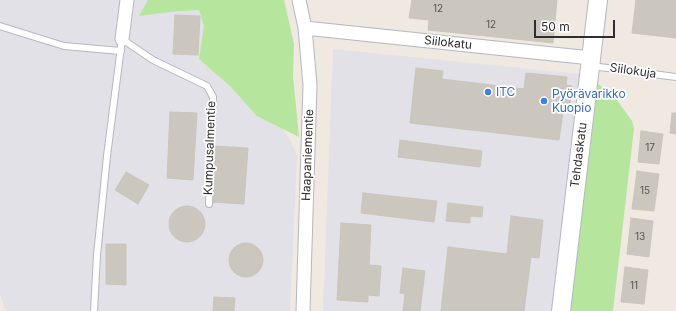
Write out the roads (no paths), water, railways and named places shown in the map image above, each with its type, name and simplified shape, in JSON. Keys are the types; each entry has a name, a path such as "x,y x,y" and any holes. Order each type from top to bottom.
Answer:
{"street":[{"path":"121,45 127,0"},
{"name":"Haapaniementie","path":"299,0 305,28 310,85 303,311"},
{"name":"Tehdaskatu","path":"561,311 598,0"},
{"name":"Siilokatu","path":"305,28 590,62"}],"lane":[{"path":"0,26 64,46 121,45 107,156 97,255 94,311"},
{"name":"Kumpusalmentie","path":"121,45 207,86 213,97 209,204"},
{"name":"Siilokuja","path":"590,62 676,77"}],"place":[{"name":"ITC","path":"488,92"},
{"name":"Pyörävarikko Kuopio","path":"544,101"}]}
